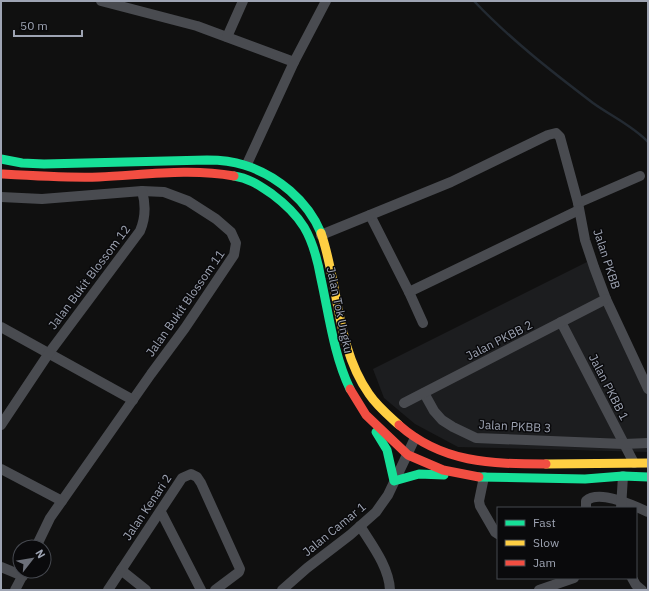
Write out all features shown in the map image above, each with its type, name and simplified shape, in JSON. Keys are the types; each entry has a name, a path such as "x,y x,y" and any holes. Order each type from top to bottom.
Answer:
{"main road":[{"name":"Jalan Tok Ungku","path":"1,159 20,164 205,160 230,161 247,164 267,174 294,196 307,209 316,223 321,235 356,371 366,389 379,406 415,438 450,455 472,460 528,465 648,463"},
{"name":"Jalan Tok Ungku","path":"1,174 55,177 98,177 199,172 241,177 258,184 284,203 295,214 304,227 318,264 338,357 344,377 354,397 366,415 408,455 431,466 456,473 484,477 584,479 623,476 648,477"},
{"path":"366,415 368,422 387,450 394,482 419,474 450,476 456,473"}],"street":[{"path":"101,1 141,6 294,62"},
{"path":"227,37 244,1"},
{"path":"247,164 294,62 326,1"},
{"name":"Jalan PKBB","path":"370,215 451,182 548,135 556,133 560,137 579,207 585,240 606,299 648,389"},
{"path":"409,292 640,176"},
{"name":"Jalan Bukit Blossom 11","path":"1,197 42,199 142,191 164,192 188,201 216,219 230,232 236,243 234,255 185,328 50,518 40,539"},
{"name":"Jalan Bukit Blossom 12","path":"1,425 49,353 140,231 146,212 142,191"},
{"path":"321,235 370,215 423,323"},
{"name":"Jalan PKBB 2","path":"404,403 606,299"},
{"name":"Jalan PKBB 1","path":"561,322 634,463"},
{"path":"1,327 133,400"},
{"name":"Jalan PKBB 3","path":"424,393 434,411 442,420 452,427 476,438 624,444 648,443"},
{"name":"Jalan Camar 1","path":"282,590 376,512 388,495 415,438"},
{"path":"1,469 62,501"},
{"name":"Jalan Kenari 2","path":"108,590 182,478 191,474 197,477 201,483 240,570 215,590"},
{"path":"621,504 623,476"},
{"path":"484,477 479,501 480,506 497,533"},
{"path":"586,507 586,501 594,497 631,507"},
{"path":"637,509 648,512"},
{"path":"160,512 201,590"},
{"path":"360,526 384,566 390,584 390,590"},
{"path":"1,567 12,570"},
{"path":"121,570 146,590"},
{"path":"15,590 21,579"},
{"path":"539,590 571,579"},
{"path":"633,579 636,585 642,590"}],"shaded area":[{"path":"587,262 648,391 648,452 458,447 415,424 384,398 373,369"}],"waterway":[{"path":"474,1 516,42 546,67 593,103 636,131 648,142"}],"traffic: fast":[{"path":"1,159 22,163 44,164 207,160 244,165 268,175 290,191 308,210 321,233"},
{"path":"234,176 254,183 276,197 294,213 307,233 317,259 332,335 344,376 350,389"},
{"path":"376,432 387,450 394,481 419,474 444,475"},
{"path":"479,477 585,479 623,476 648,477"}],"traffic: slow":[{"path":"321,233 327,253 344,336 358,376 372,398 399,425"},
{"path":"546,464 648,463"}],"traffic: jam":[{"path":"1,174 50,177 99,177 201,172 234,176"},
{"path":"350,389 366,415 408,455 443,470 479,477"},
{"path":"399,425 415,438 432,447 468,459 487,462 546,464"}]}
